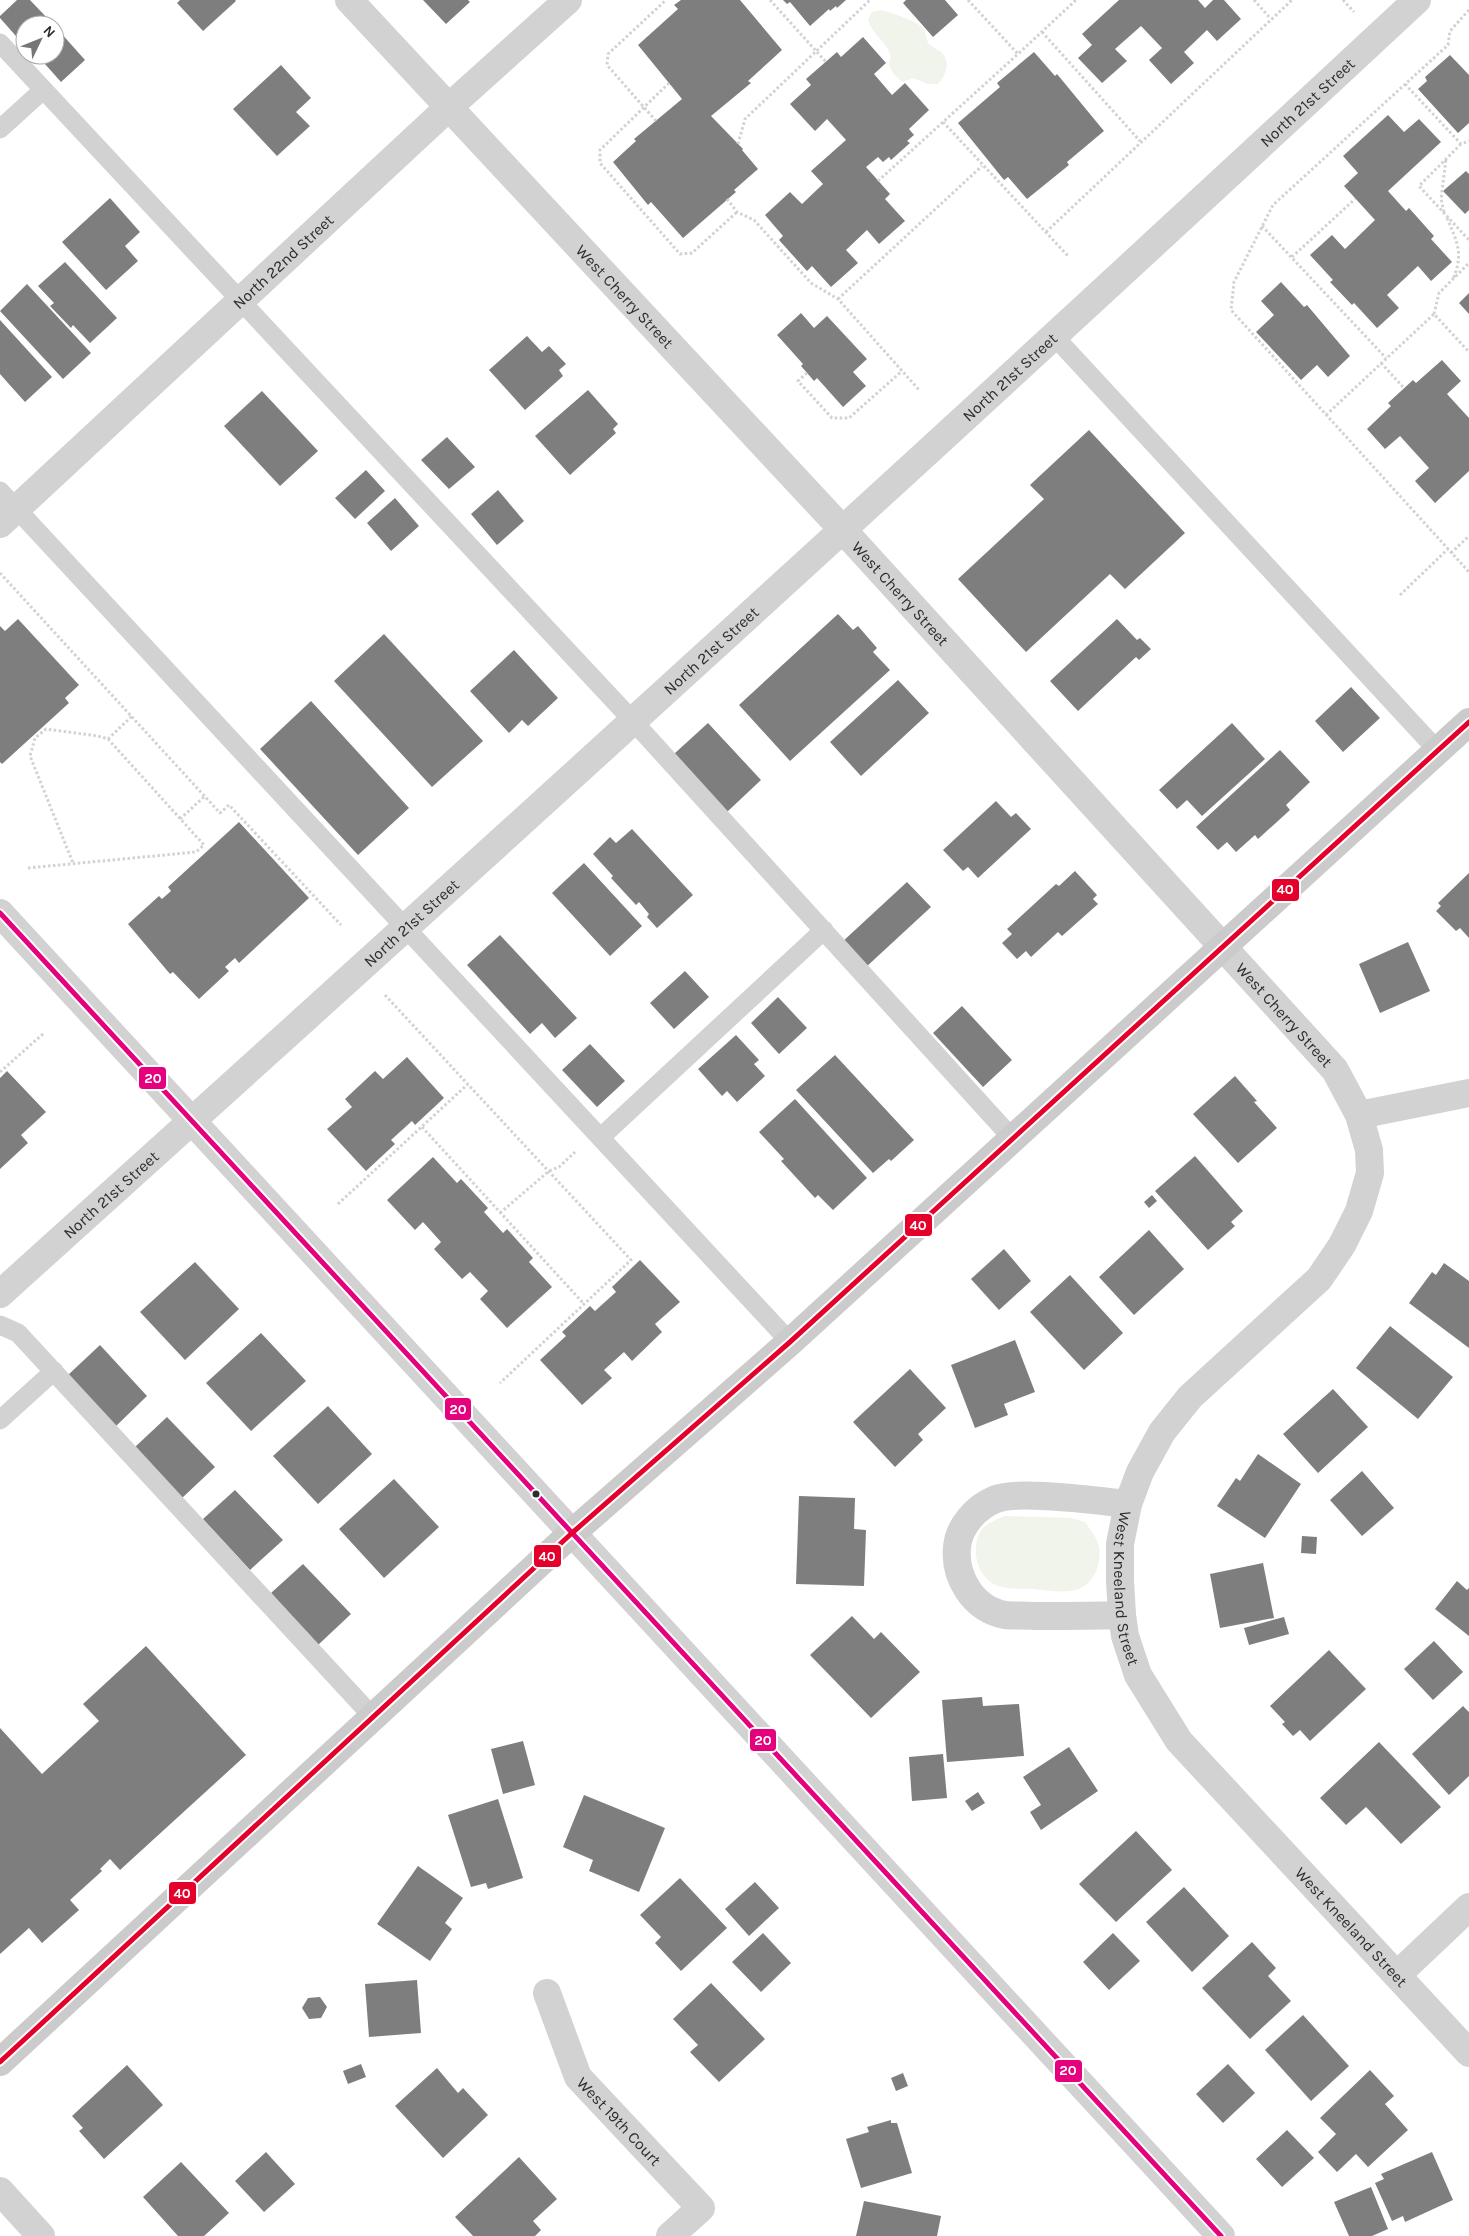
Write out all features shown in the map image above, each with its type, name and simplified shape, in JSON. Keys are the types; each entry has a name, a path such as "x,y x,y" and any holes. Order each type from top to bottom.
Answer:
{"main road":[{"path":"0,2062 572,1533 790,1342 1469,722"}],"street":[{"name":"West Cherry Street","path":"349,0 843,530 1334,1070 1359,1115"},
{"name":"North 22nd Street","path":"5,508 240,302 449,107 568,0"},
{"name":"North 21st Street","path":"0,1294 193,1122 843,530 1417,0"},
{"path":"0,913 1221,2236"},
{"path":"1359,1115 1469,1093"},
{"name":"West Kneeland Street","path":"1359,1115 1369,1150 1370,1173 1359,1211 1342,1245 1319,1279 1190,1397 1162,1432 1140,1472 1128,1504 1120,1544 1122,1615 1125,1636 1138,1675 1179,1741 1469,2053"},
{"path":"1122,1615 1078,1617 1004,1615 986,1608 971,1596 961,1579 956,1560 958,1540 966,1523 980,1508 997,1499 1016,1496 1128,1504"},
{"path":"1397,1975 1469,1907"},
{"name":"West 19th Court","path":"547,1993 578,2077 701,2208 670,2236"},
{"path":"0,2191 41,2236"}],"lane":[{"path":"0,43 633,721 1013,1139"},
{"path":"0,129 43,90"},
{"path":"1054,336 1438,751"},
{"path":"5,508 406,927 790,1342"},
{"path":"599,1135 824,930"},
{"path":"0,1325 18,1333 373,1717"},
{"path":"0,1420 54,1371"}],"path":[{"path":"656,121 607,65 608,54 666,0"},
{"path":"770,0 826,62"},
{"path":"738,144 745,119 870,0"},
{"path":"968,0 1018,54"},
{"path":"878,181 1076,0"},
{"path":"1254,0 1271,19"},
{"path":"1046,232 1140,141 1292,0"},
{"path":"1469,10 1450,31 1448,45 1273,205 1234,282 1231,310 1469,572"},
{"path":"1042,32 1140,141"},
{"path":"669,83 600,150 600,164 680,254 692,253 738,212"},
{"path":"1406,84 1461,144"},
{"path":"943,122 982,166 1069,257"},
{"path":"1469,142 1461,144 1419,186 1469,240"},
{"path":"1446,158 1441,199 1458,245 1459,264 1453,278"},
{"path":"838,300 982,166"},
{"path":"1292,257 1356,199"},
{"path":"727,200 738,212 754,220 812,283 838,300 920,391"},
{"path":"1262,226 1386,358"},
{"path":"1326,415 1434,314 1439,292 1469,263"},
{"path":"1434,314 1469,352"},
{"path":"1381,363 1404,388"},
{"path":"807,373 798,381 826,412 832,418 849,418 902,371"},
{"path":"1400,595 1449,551 1469,536"},
{"path":"0,573 220,813 228,805 341,925"},
{"path":"108,739 132,716"},
{"path":"28,868 196,852 204,845 108,739 46,729 35,738 30,756 73,863"},
{"path":"180,819 205,796"},
{"path":"385,995 631,1260 500,1383"},
{"path":"0,1072 44,1033"},
{"path":"338,1204 468,1084"},
{"path":"422,1126 584,1304"},
{"path":"500,1213 549,1171 559,1167 599,1135"}],"shaded area":[{"path":"882,10 898,15 924,29 929,44 945,57 947,65 945,73 938,84 928,84 913,78 902,82 893,73 889,65 890,56 888,49 868,20 872,12"},
{"path":"1005,1516 1071,1518 1085,1522 1097,1541 1100,1555 1097,1569 1090,1582 1078,1589 1056,1591 1008,1588 991,1582 983,1575 978,1563 977,1540 985,1526"}],"building":[{"path":"17,0 30,0 44,15 15,15 15,35 0,16"},
{"path":"180,0 236,1 203,31 177,3"},
{"path":"423,0 468,0 470,2 446,24"},
{"path":"681,0 740,0 782,50 748,81 751,83 711,116 743,149 758,169 734,190 736,192 683,238 651,202 648,205 613,162 636,141 634,139 682,99 638,45 678,9 674,5"},
{"path":"783,0 846,0 837,8 836,6 830,11 829,9 810,26 790,2 787,4"},
{"path":"906,0 945,0 958,15 933,37 903,3"},
{"path":"1119,0 1198,0 1205,8 1213,0 1224,0 1241,19 1217,41 1207,30 1184,52 1194,63 1171,84 1149,60 1162,48 1141,26 1115,49 1127,61 1102,83 1078,58 1092,45 1082,34"},
{"path":"863,37 886,63 874,74 892,95 905,83 929,110 909,129 914,135 907,141 910,143 891,160 889,157 883,162 878,157 866,167 890,194 885,199 905,221 879,244 867,230 846,250 858,263 831,287 812,266 807,271 779,240 783,236 765,215 790,192 802,204 823,184 811,171 846,140 827,119 815,131 790,104 811,85 806,79 837,52 841,57"},
{"path":"65,38 85,60 61,82 46,65 65,65"},
{"path":"1034,52 1055,76 1057,74 1104,131 1067,162 1069,165 1027,199 1008,177 1004,180 958,123 1000,87 997,83"},
{"path":"1450,55 1469,75 1469,123 1458,133 1418,89 1427,81 1425,77"},
{"path":"281,65 311,98 296,112 310,126 277,156 233,109"},
{"path":"1388,115 1404,132 1419,119 1441,142 1388,191 1406,211 1409,208 1434,236 1431,239 1452,262 1431,281 1418,266 1387,295 1399,308 1377,328 1354,303 1352,305 1330,282 1333,280 1310,255 1332,235 1345,249 1375,220 1344,186 1358,173 1343,156"},
{"path":"1466,171 1469,174 1469,210 1465,214 1443,191"},
{"path":"110,198 140,232 125,246 138,261 106,290 62,242"},
{"path":"65,262 117,318 90,343 73,325 71,328 50,306 54,303 38,286"},
{"path":"1281,282 1304,307 1307,305 1350,356 1328,377 1317,365 1301,380 1256,332 1274,315 1261,301"},
{"path":"27,284 91,353 63,379 0,311"},
{"path":"1469,293 1469,314 1459,303"},
{"path":"801,313 814,328 827,316 867,359 853,372 866,386 843,407 817,378 814,381 801,366 803,364 777,335"},
{"path":"0,320 52,377 25,402 0,374"},
{"path":"527,336 542,352 549,346 566,364 559,370 563,376 525,410 489,370"},
{"path":"1442,360 1461,381 1447,394 1469,418 1469,471 1435,503 1415,481 1429,468 1400,436 1385,449 1367,429 1391,406 1388,403 1413,380 1416,383"},
{"path":"588,390 618,424 613,429 616,433 570,475 535,436"},
{"path":"262,391 318,451 280,486 224,426"},
{"path":"1089,430 1185,533 1125,589 1110,574 1026,652 958,579 1044,499 1030,485"},
{"path":"447,437 475,467 449,489 421,460"},
{"path":"366,470 385,491 355,519 335,498"},
{"path":"498,490 524,521 497,545 471,514"},
{"path":"395,498 419,526 391,551 367,523"},
{"path":"838,614 853,630 858,626 877,648 873,652 890,670 790,761 739,705"},
{"path":"18,619 79,685 65,698 69,703 2,764 0,762 0,626 5,631"},
{"path":"1117,619 1137,640 1140,638 1151,649 1139,660 1136,657 1078,711 1050,681"},
{"path":"384,634 483,741 432,787 334,681"},
{"path":"514,650 558,698 528,726 522,720 509,733 470,691"},
{"path":"898,680 929,713 861,776 830,742"},
{"path":"1351,687 1380,718 1343,752 1315,721"},
{"path":"311,701 409,808 358,855 260,749"},
{"path":"708,723 761,780 727,812 674,754"},
{"path":"1232,723 1265,759 1202,816 1187,800 1177,809 1159,790"},
{"path":"1280,750 1310,782 1286,805 1290,810 1258,839 1255,835 1236,852 1227,842 1218,850 1196,827"},
{"path":"996,801 1011,817 1016,813 1031,829 978,878 968,867 963,871 943,850"},
{"path":"239,822 309,898 239,963 235,958 225,967 229,971 199,999 173,972 170,974 128,924 159,896 162,899 171,891 168,887"},
{"path":"632,829 693,895 657,928 647,917 649,914 639,902 636,905 611,878 613,876 593,854 610,837 616,843"},
{"path":"584,863 642,926 610,956 552,893"},
{"path":"1075,871 1097,895 1093,899 1098,904 1062,936 1058,932 1031,957 1026,951 1017,959 1002,943 1012,934 1007,929 1056,884 1059,886"},
{"path":"1469,873 1469,938 1460,928 1456,931 1436,911 1441,906 1438,903"},
{"path":"907,882 931,907 865,968 841,943"},
{"path":"500,935 577,1018 555,1038 542,1023 530,1034 467,965"},
{"path":"1408,942 1430,991 1380,1013 1359,964"},
{"path":"685,971 709,997 674,1029 650,1003"},
{"path":"778,997 807,1028 779,1054 751,1023"},
{"path":"962,1006 1012,1060 983,1087 933,1033"},
{"path":"736,1035 759,1060 754,1064 765,1076 737,1102 727,1091 722,1096 698,1069"},
{"path":"590,1044 625,1081 597,1107 562,1070"},
{"path":"835,1055 914,1140 891,1161 889,1159 873,1173 796,1090"},
{"path":"407,1057 444,1098 415,1125 412,1121 391,1140 395,1144 366,1171 327,1129 352,1107 345,1099 375,1071 383,1079"},
{"path":"7,1071 46,1112 21,1135 28,1143 0,1169 0,1078"},
{"path":"1235,1076 1257,1101 1254,1102 1277,1128 1238,1163 1193,1114"},
{"path":"795,1099 867,1178 833,1210 818,1195 815,1198 781,1161 784,1159 759,1132"},
{"path":"1195,1156 1243,1211 1231,1222 1235,1226 1208,1250 1155,1191"},
{"path":"433,1157 457,1183 461,1179 488,1208 484,1212 503,1233 507,1229 533,1258 529,1262 552,1287 507,1328 480,1299 488,1291 470,1272 462,1279 434,1249 441,1242 423,1222 415,1230 387,1200"},
{"path":"1152,1195 1157,1201 1149,1208 1144,1202"},
{"path":"1149,1230 1184,1269 1134,1315 1099,1277"},
{"path":"1004,1249 1031,1281 999,1310 971,1279"},
{"path":"640,1260 680,1302 655,1324 662,1332 632,1361 624,1352 604,1370 612,1378 582,1405 540,1360 566,1336 562,1332 590,1306 595,1311 616,1292 612,1287"},
{"path":"195,1262 239,1309 185,1360 140,1312"},
{"path":"1444,1263 1469,1281 1469,1348 1409,1303 1432,1272 1436,1275"},
{"path":"1070,1275 1123,1333 1084,1370 1030,1312"},
{"path":"1390,1326 1453,1377 1418,1419 1356,1368"},
{"path":"261,1333 306,1381 251,1431 206,1383"},
{"path":"1015,1340 1035,1392 1004,1404 1008,1415 975,1428 951,1365"},
{"path":"100,1345 147,1396 115,1427 68,1375"},
{"path":"910,1369 946,1408 918,1434 923,1440 895,1467 853,1422"},
{"path":"1333,1389 1368,1427 1318,1473 1283,1434"},
{"path":"328,1406 372,1454 318,1504 273,1456"},
{"path":"167,1417 215,1467 182,1498 135,1447"},
{"path":"1258,1454 1301,1484 1265,1538 1217,1506 1236,1478 1240,1481"},
{"path":"1362,1471 1394,1508 1362,1536 1330,1500"},
{"path":"394,1479 439,1527 384,1578 339,1529"},
{"path":"235,1490 283,1540 250,1570 203,1519"},
{"path":"799,1496 855,1498 854,1529 866,1530 864,1586 796,1584"},
{"path":"1302,1536 1317,1537 1316,1554 1301,1553"},
{"path":"1263,1563 1274,1618 1220,1628 1210,1574"},
{"path":"303,1564 351,1614 318,1645 271,1593"},
{"path":"1457,1581 1467,1590 1469,1588 1469,1636 1435,1609"},
{"path":"852,1616 874,1639 881,1632 920,1672 871,1718 810,1655"},
{"path":"1284,1617 1289,1634 1249,1645 1244,1628"},
{"path":"1434,1641 1463,1672 1433,1700 1404,1669"},
{"path":"146,1646 246,1755 120,1870 110,1859 100,1869 102,1871 70,1900 79,1910 42,1943 29,1928 0,1954 0,1728 42,1774 99,1721 83,1704"},
{"path":"1329,1650 1366,1689 1310,1741 1300,1730 1293,1736 1282,1724 1285,1722 1270,1706"},
{"path":"982,1697 983,1706 1019,1704 1024,1756 947,1762 942,1700"},
{"path":"1463,1706 1469,1712 1469,1776 1449,1795 1412,1754"},
{"path":"523,1741 535,1785 503,1794 491,1749"},
{"path":"1379,1742 1441,1807 1401,1844 1366,1807 1346,1825 1320,1798"},
{"path":"1069,1747 1098,1791 1041,1830 1030,1812 1041,1805 1023,1777"},
{"path":"943,1754 947,1798 912,1801 909,1757"},
{"path":"978,1792 985,1803 972,1811 965,1801"},
{"path":"584,1795 665,1828 639,1892 589,1871 593,1860 563,1847"},
{"path":"498,1799 523,1878 488,1889 486,1883 471,1887 448,1815"},
{"path":"1136,1831 1172,1870 1116,1922 1079,1884"},
{"path":"418,1866 463,1898 445,1923 452,1929 430,1961 377,1924"},
{"path":"680,1878 727,1928 681,1971 655,1943 661,1937 640,1915"},
{"path":"755,1882 779,1908 749,1936 725,1909"},
{"path":"1184,1887 1229,1936 1192,1972 1146,1922"},
{"path":"763,1933 791,1963 761,1992 732,1962"},
{"path":"1113,1933 1140,1961 1109,1990 1083,1962"},
{"path":"1252,1942 1276,1968 1268,1976 1291,2001 1250,2039 1202,1988"},
{"path":"417,1980 421,2033 369,2037 365,1984"},
{"path":"711,1983 765,2039 719,2082 690,2052 698,2045 673,2019"},
{"path":"320,1997 327,2007 321,2018 309,2019 302,2008 308,1998"},
{"path":"1303,2015 1349,2066 1311,2101 1265,2050"},
{"path":"361,2064 366,2077 348,2084 343,2071"},
{"path":"1228,2064 1255,2093 1223,2123 1196,2094"},
{"path":"127,2065 163,2105 104,2159 79,2131 83,2128 72,2116"},
{"path":"437,2068 458,2093 463,2088 488,2115 443,2158 395,2106"},
{"path":"1370,2070 1394,2096 1385,2104 1408,2130 1368,2167 1356,2154 1337,2172 1318,2152 1336,2134 1320,2118"},
{"path":"903,2073 908,2086 896,2091 891,2078"},
{"path":"891,2120 891,2123 897,2123 912,2173 861,2188 846,2139 869,2132 867,2127"},
{"path":"1287,2130 1314,2158 1282,2187 1256,2159"},
{"path":"266,2152 295,2184 264,2212 235,2181"},
{"path":"1432,2152 1453,2200 1405,2222 1403,2216 1392,2221 1375,2183 1384,2179 1381,2174"},
{"path":"519,2157 557,2199 533,2221 541,2230 535,2236 473,2236 455,2217"},
{"path":"181,2162 229,2213 204,2236 178,2236 143,2197"},
{"path":"1371,2187 1388,2229 1372,2236 1349,2236 1334,2202"},
{"path":"864,2201 941,2216 937,2236 856,2236"}],"transit line":[{"name":"40","path":"0,2062 572,1533 790,1342 1469,722"},
{"name":"20","path":"0,913 1221,2236"}]}
